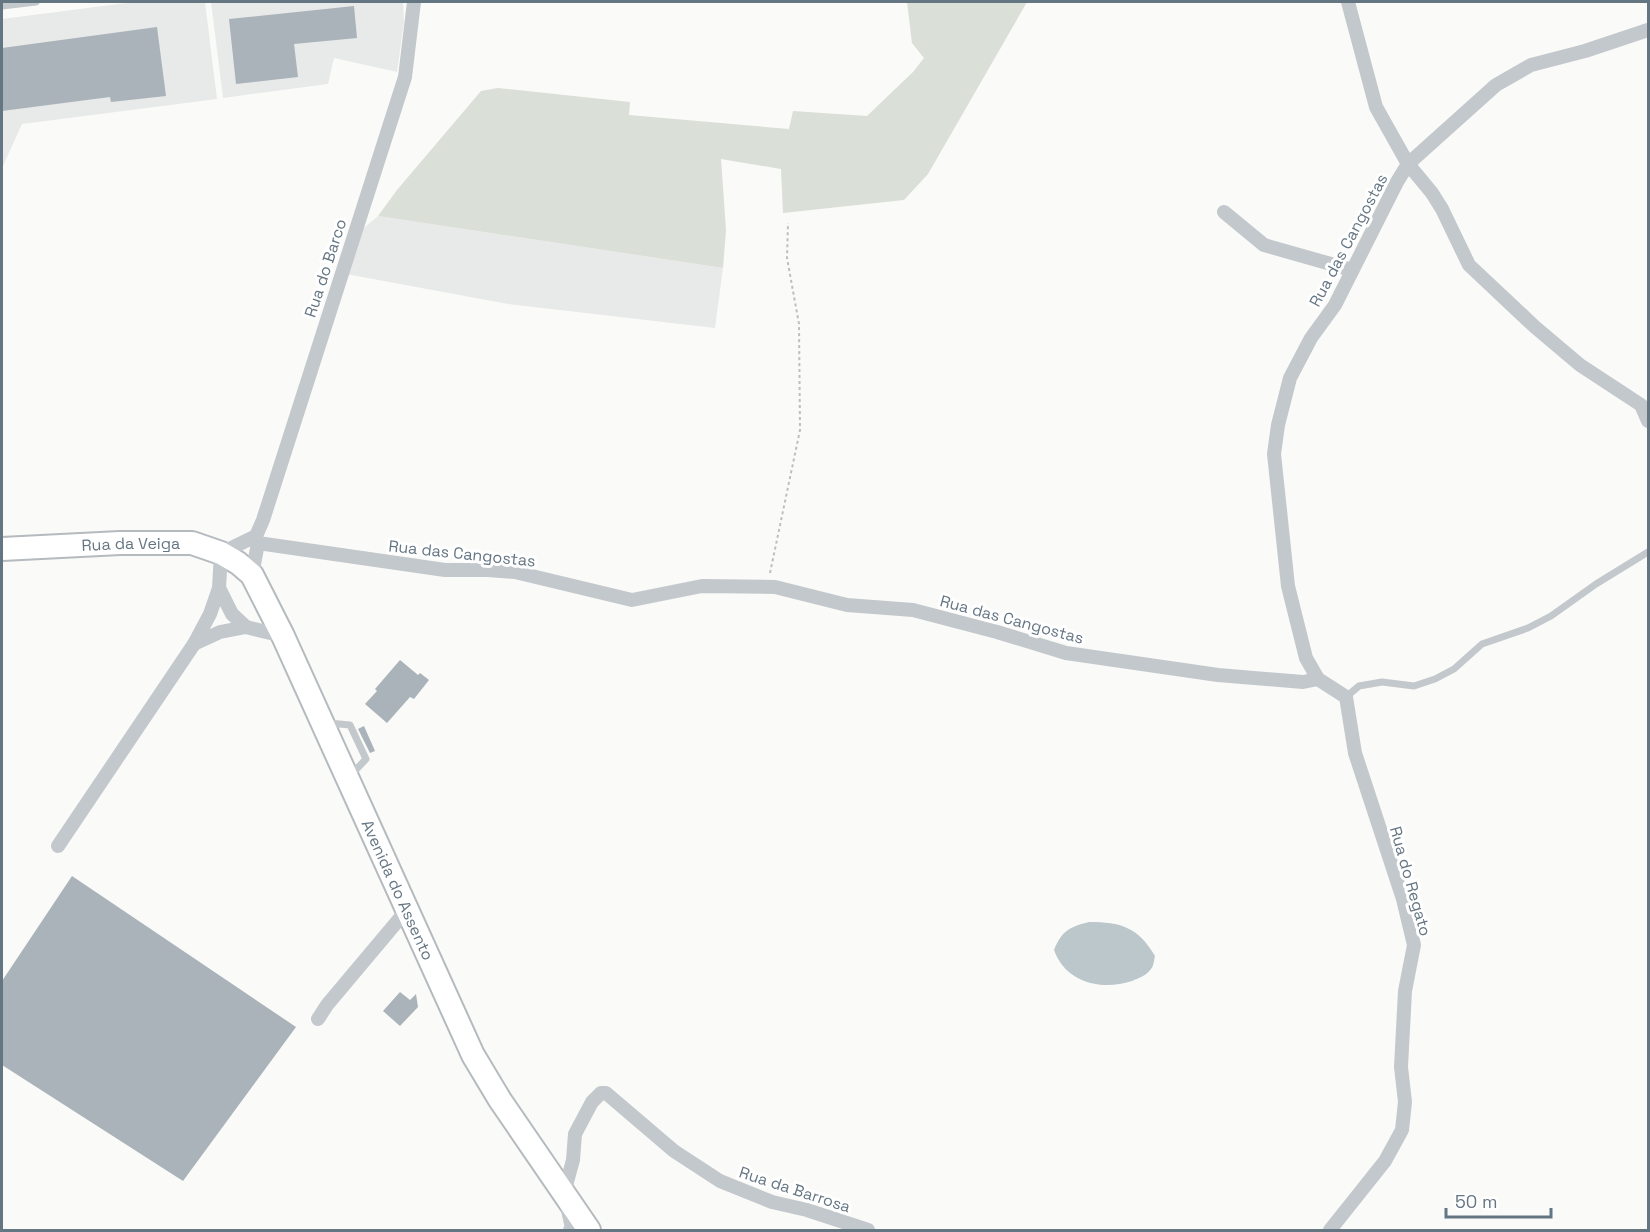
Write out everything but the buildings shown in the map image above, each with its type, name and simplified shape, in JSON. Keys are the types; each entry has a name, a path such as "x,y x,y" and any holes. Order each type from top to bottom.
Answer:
{"main road":[{"name":"Rua da Veiga","path":"2,549 120,543 192,543 221,553 252,575"},
{"name":"Avenida do Assento","path":"252,575 283,636 473,1055 500,1100 589,1230"}],"street":[{"path":"1348,2 1376,107 1408,164 1437,201 1469,265 1535,327 1580,365 1641,405 1648,421"},
{"name":"Rua do Barco","path":"252,575 257,539 349,245 405,77 413,3"},
{"name":"Rua das Cangostas","path":"257,539 445,570 488,570 515,573 632,600 702,586 776,588 847,605 913,610 1066,653 1218,675 1303,682 1318,680 1306,658 1288,586 1274,454 1278,425 1290,378 1311,338 1335,304 1408,164 1496,85 1530,65 1585,51 1648,30"},
{"path":"1224,212 1264,245 1352,270"},
{"path":"58,846 194,644 210,614 219,588 221,553 257,539"},
{"path":"219,588 232,615 246,627"},
{"path":"194,644 220,632 246,627 283,636"},
{"path":"1318,680 1346,697"},
{"name":"Rua do Regato","path":"1330,1230 1385,1161 1402,1130 1405,1102 1401,1067 1405,991 1414,945 1403,899 1355,753 1346,697"},
{"path":"318,1019 406,911"},
{"name":"Rua da Barrosa","path":"570,1230 572,1228 564,1193 573,1160 576,1134 592,1102 601,1093 606,1093 674,1151 720,1181 772,1202 807,1210 868,1230"}],"lane":[{"path":"2,6 36,2"},
{"path":"1346,697 1359,686 1382,681 1414,687 1435,679 1454,669 1482,644 1528,628 1551,616 1596,584 1648,552"}],"path":[{"path":"766,587 800,430 799,324 787,258 788,223"}],"shaded area":[{"path":"134,2 205,2 217,99 22,124 2,168 2,19"},
{"path":"211,2 403,2 404,22 397,72 334,58 328,84 223,98"},
{"path":"907,2 1027,2 928,174 904,200 783,213 781,169 721,159 726,230 723,268 378,216 397,190 481,91 498,88 630,102 629,115 789,129 793,111 867,116 913,72 924,58 912,43"},
{"path":"378,216 723,268 715,328 508,304 346,274 359,232"},
{"path":"1089,922 1110,923 1135,932 1155,956 1152,968 1132,981 1120,984 1097,984 1076,977 1067,970 1054,950 1060,938 1067,931"}]}
